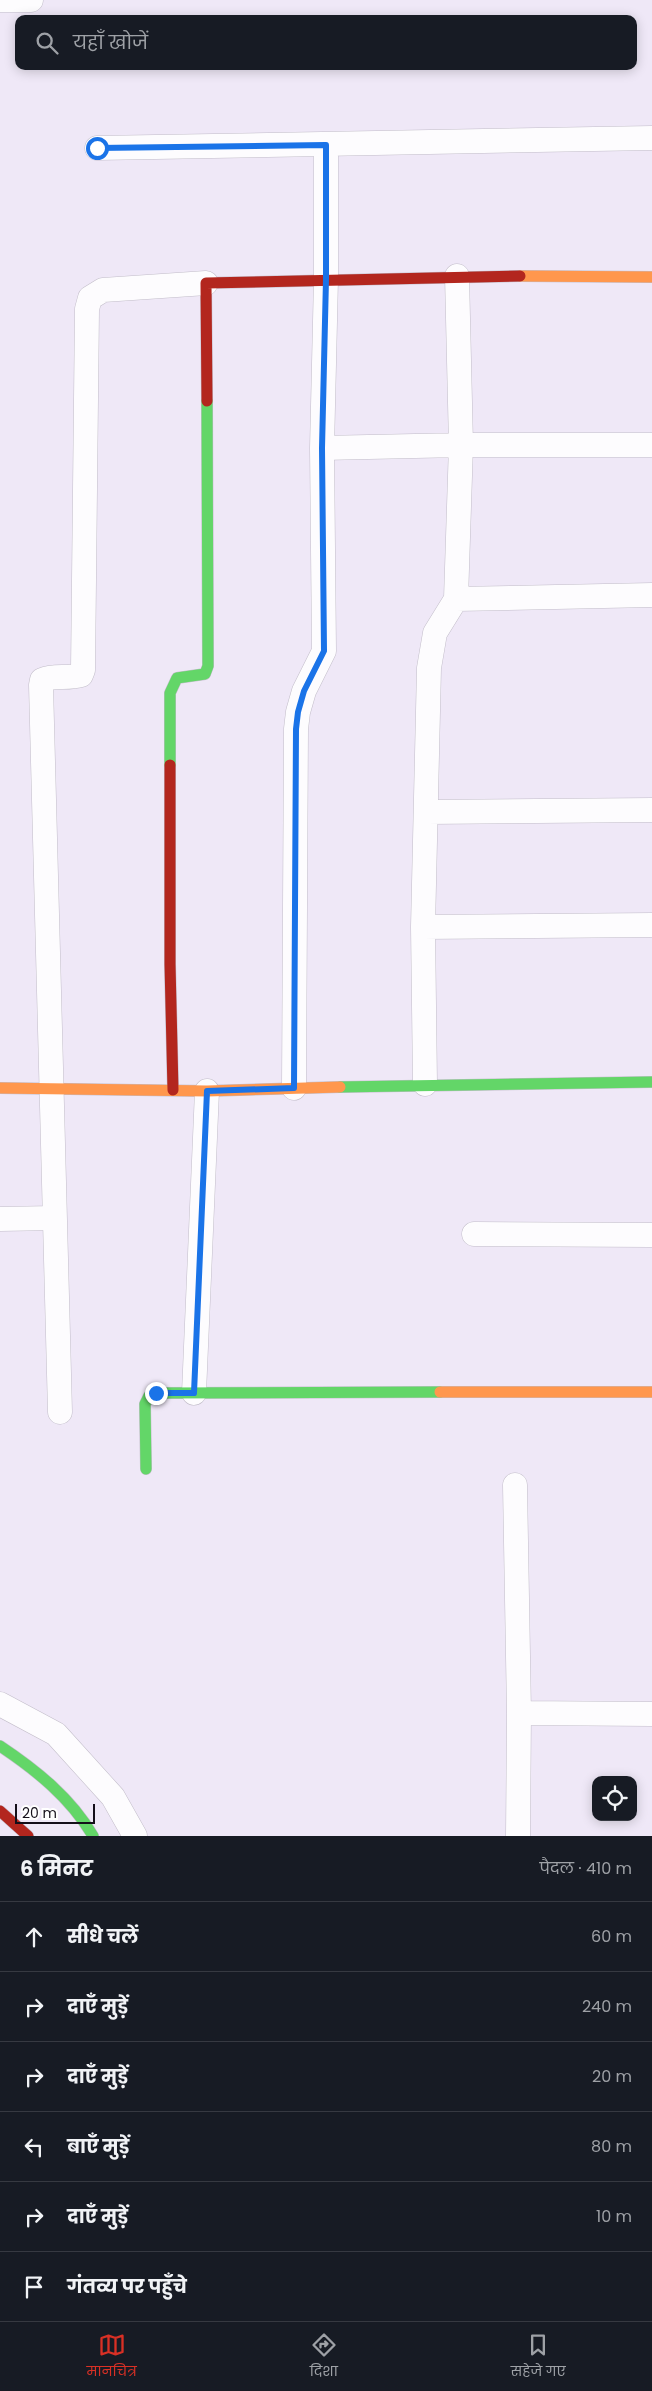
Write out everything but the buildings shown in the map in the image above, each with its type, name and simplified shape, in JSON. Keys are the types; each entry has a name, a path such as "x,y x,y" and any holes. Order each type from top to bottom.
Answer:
{"street":[{"path":"0,0 31,0"},
{"path":"97,148 652,138"},
{"path":"294,1088 296,729 298,712 304,691 324,651 322,448 326,279 326,145"},
{"path":"424,1084 423,927 429,668 435,633 456,599 461,445 457,276"},
{"path":"60,1412 41,685 42,680 47,678 76,677 81,675 83,670 87,309 90,298 103,290 206,283 457,276 652,277"},
{"path":"173,1090 170,964 170,693 172,685 178,678 205,674 208,666 206,283"},
{"path":"322,448 461,445 652,445"},
{"path":"456,599 652,595"},
{"path":"427,812 652,810"},
{"path":"423,927 652,925"},
{"path":"0,1088 207,1091 424,1084 652,1082"},
{"path":"194,1393 207,1091"},
{"path":"0,1219 54,1218"},
{"path":"474,1234 652,1235"},
{"path":"146,1469 145,1404 149,1396 156,1393 652,1392"},
{"path":"515,1485 519,1714 518,1836"},
{"path":"0,1704 56,1734 113,1797 135,1836"},
{"path":"519,1714 652,1714"},
{"path":"0,1746 36,1770 82,1817 93,1836"},
{"path":"0,1811 28,1836"}],"traffic: fast":[{"path":"170,765 170,693 177,678 205,674 208,666 207,401"},
{"path":"340,1087 652,1082"},
{"path":"146,1469 145,1404 149,1396 156,1393 440,1392"},
{"path":"0,1746 52,1786 74,1809 93,1836"}],"traffic: slow":[{"path":"520,276 652,277"},
{"path":"0,1088 207,1091 340,1087"},
{"path":"440,1392 652,1392"}],"traffic: jam":[{"path":"207,401 206,283 520,276"},
{"path":"170,765 170,964 173,1090"},
{"path":"0,1811 28,1836"}],"route":[{"path":"97,148 326,145 326,279 322,448 324,651 322,659 304,691 298,712 296,729 294,1088 207,1091 194,1393 156,1393"}]}
